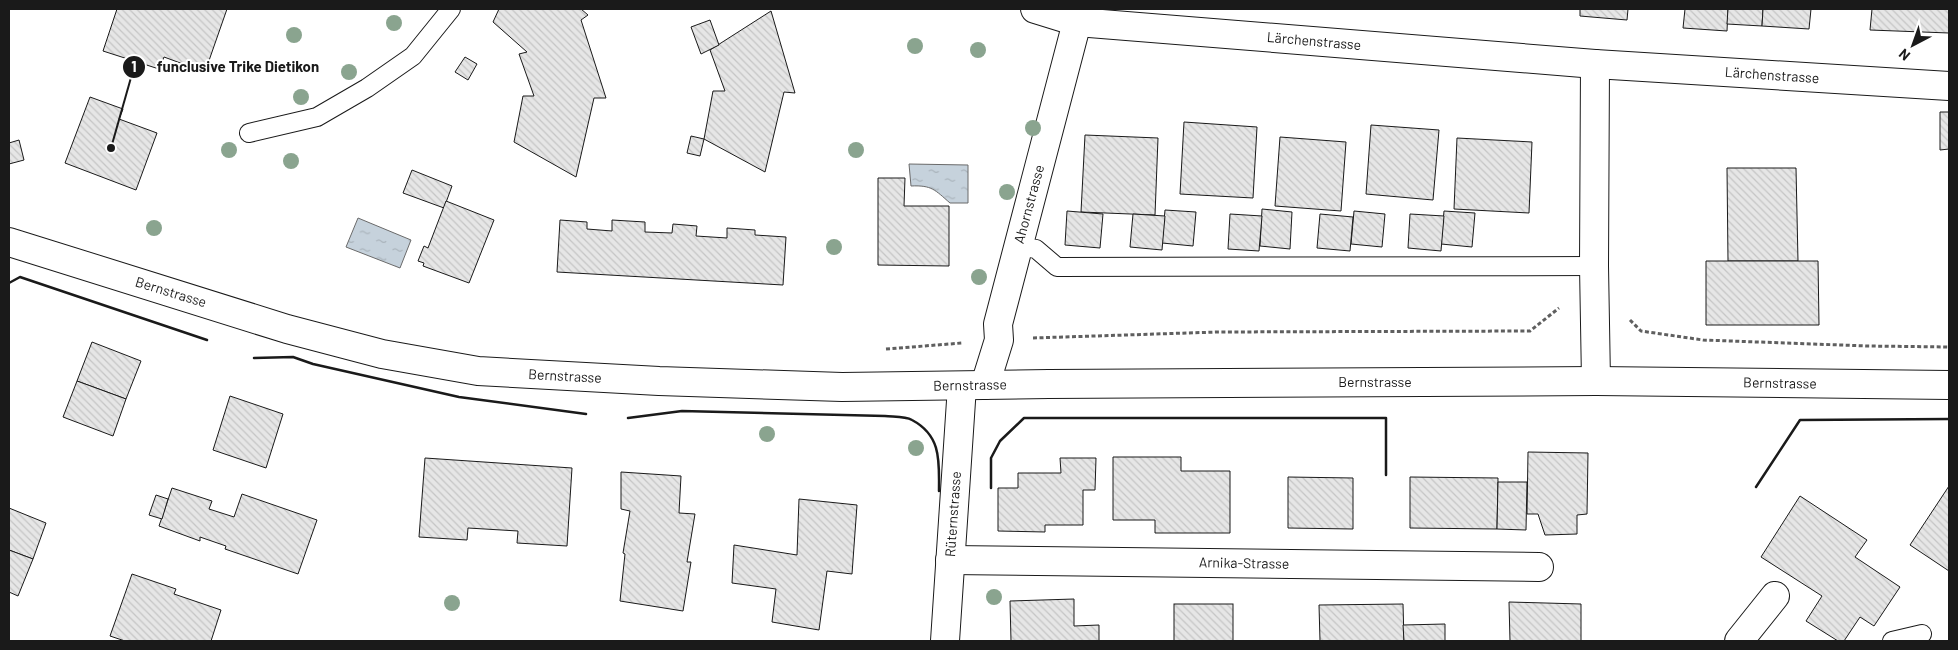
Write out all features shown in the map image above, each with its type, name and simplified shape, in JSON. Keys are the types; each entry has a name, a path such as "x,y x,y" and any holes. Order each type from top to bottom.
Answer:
{"street":[{"name":"Lärchenstrasse","path":"1034,9 1077,22 1595,64 1949,86"},
{"name":"Ahornstrasse","path":"973,385 999,340 998,324 1077,22"},
{"path":"1595,64 1594,266 1596,381"},
{"name":"Bernstrasse","path":"9,242 287,329 382,354 478,371 659,382 842,387 1596,381 1949,385"},
{"name":"Rüternstrasse","path":"945,641 950,560 973,385"},
{"name":"Arnika-Strasse","path":"950,560 1539,567"},
{"path":"1739,641 1775,596"}],"lane":[{"path":"249,133 317,117 367,88 413,56 451,9"},
{"path":"1018,246 1036,249 1057,267 1594,266"},
{"path":"1892,641 1922,634"}],"water":[{"path":"909,164 968,165 968,203 950,203 933,189 924,186 911,186"},
{"path":"358,218 411,240 400,268 346,247"}],"building":[{"path":"117,9 227,9 205,72 164,57 159,69 103,51"},
{"path":"499,9 581,9 588,15 581,20 606,98 594,98 576,177 514,142 523,96 534,96 519,54 527,52 493,22"},
{"path":"1580,9 1628,9 1627,20 1580,16"},
{"path":"1685,9 1728,9 1727,31 1683,28"},
{"path":"1728,9 1763,9 1762,26 1727,24"},
{"path":"1763,9 1811,9 1809,29 1762,26"},
{"path":"1872,9 1949,9 1949,33 1870,30"},
{"path":"771,11 795,93 784,92 765,172 704,139 713,91 725,91 710,50"},
{"path":"710,20 719,45 701,54 691,27"},
{"path":"465,57 477,64 468,80 455,72"},
{"path":"90,97 123,109 119,119 157,133 136,190 65,163"},
{"path":"1940,112 1949,112 1949,149 1940,150"},
{"path":"1184,122 1257,127 1253,198 1180,194"},
{"path":"1371,125 1439,130 1433,200 1366,194"},
{"path":"1085,135 1158,138 1155,215 1081,212"},
{"path":"691,136 704,139 700,156 687,153"},
{"path":"1280,137 1346,142 1341,211 1275,206"},
{"path":"1457,138 1532,142 1529,213 1454,209"},
{"path":"19,140 24,160 9,164 9,143"},
{"path":"1727,168 1796,168 1798,261 1728,261"},
{"path":"412,170 452,186 444,208 403,193"},
{"path":"878,178 905,178 904,206 949,206 949,266 878,265"},
{"path":"446,201 494,220 469,283 423,266 424,263 418,261 424,246 428,248"},
{"path":"1262,209 1292,212 1290,249 1260,246"},
{"path":"1165,210 1196,212 1193,246 1162,243"},
{"path":"1067,211 1103,214 1100,248 1065,245"},
{"path":"1354,211 1385,214 1382,247 1351,244"},
{"path":"1444,211 1475,213 1472,247 1441,244"},
{"path":"1133,214 1165,216 1162,250 1130,247"},
{"path":"1230,214 1262,216 1259,251 1228,249"},
{"path":"1320,214 1353,217 1350,251 1317,248"},
{"path":"1410,214 1444,216 1441,251 1408,248"},
{"path":"560,220 587,222 587,229 612,231 612,220 645,222 645,232 672,233 673,224 697,226 696,236 727,238 727,228 755,230 755,235 786,237 783,285 557,272"},
{"path":"1706,261 1818,261 1819,325 1706,325"},
{"path":"92,342 141,361 126,399 77,381"},
{"path":"77,381 126,399 113,436 63,417"},
{"path":"230,396 283,414 266,468 213,450"},
{"path":"1528,452 1588,453 1587,514 1577,515 1577,534 1545,535 1538,514 1527,514"},
{"path":"1113,457 1181,457 1181,471 1230,471 1230,533 1155,533 1155,520 1113,520"},
{"path":"425,458 572,468 567,546 517,543 518,531 468,528 467,540 419,537"},
{"path":"1060,458 1096,458 1095,490 1083,490 1083,525 1045,525 1045,532 998,531 998,488 1018,488 1018,473 1061,473"},
{"path":"621,472 681,476 679,513 695,514 687,562 691,562 683,611 620,601 625,554 623,553 630,511 621,509"},
{"path":"1288,477 1353,478 1353,529 1288,528"},
{"path":"1410,477 1498,478 1497,529 1410,528"},
{"path":"1498,482 1527,482 1526,530 1497,529"},
{"path":"1949,486 1949,571 1910,545"},
{"path":"172,488 212,501 209,509 234,517 242,494 317,520 298,574 225,549 226,546 200,537 200,541 159,526"},
{"path":"156,495 168,499 162,519 149,515"},
{"path":"1800,496 1867,540 1855,557 1900,587 1874,626 1860,617 1844,641 1838,641 1806,621 1822,596 1761,557"},
{"path":"799,499 857,505 852,574 827,571 819,630 772,622 776,589 732,583 734,545 797,555"},
{"path":"9,508 46,523 33,559 9,550"},
{"path":"9,550 33,559 18,596 9,592"},
{"path":"132,574 176,589 174,594 221,610 211,641 125,641 110,636"},
{"path":"1074,599 1074,626 1099,625 1099,641 1011,641 1010,601"},
{"path":"1509,602 1581,604 1581,641 1510,641"},
{"path":"1174,604 1233,604 1233,641 1174,641"},
{"path":"1403,604 1404,641 1320,641 1319,605"},
{"path":"1445,624 1445,641 1404,641 1403,625"}],"wall":[{"path":"9,283 20,277 207,340"},
{"path":"254,358 293,357 313,364 459,397 586,414"},
{"path":"628,418 682,411 906,418 922,426 934,442 938,460 939,491"},
{"path":"991,488 991,458 1000,441 1024,418 1386,418 1386,475"},
{"path":"1756,487 1800,420 1949,419"}],"place":[{"name":"funclusive Trike Dietikon","path":"111,148"}]}
